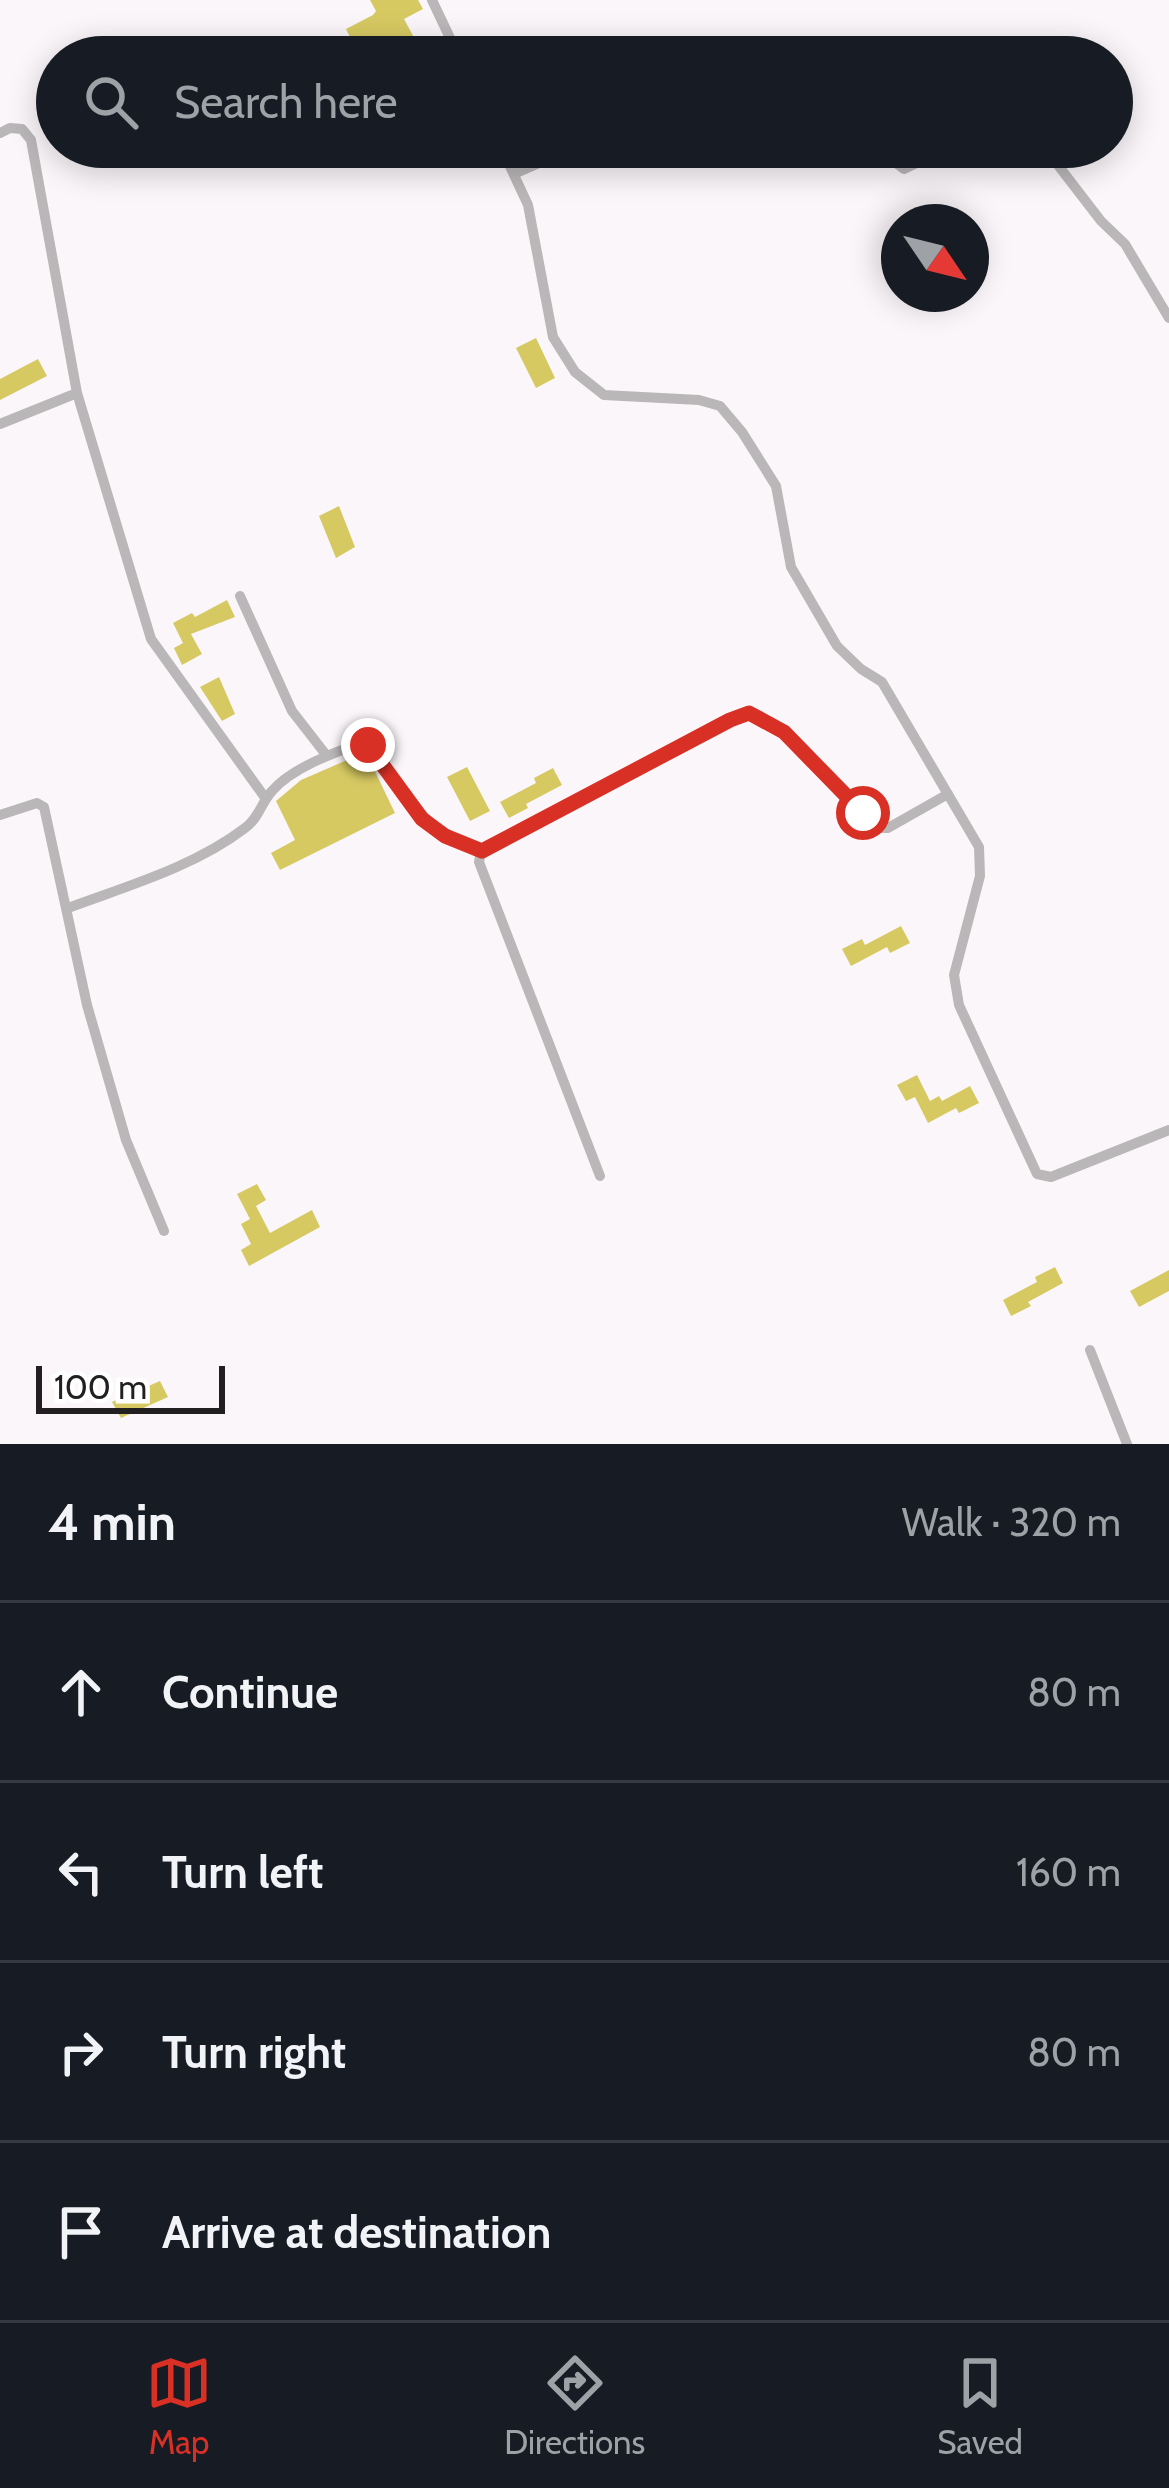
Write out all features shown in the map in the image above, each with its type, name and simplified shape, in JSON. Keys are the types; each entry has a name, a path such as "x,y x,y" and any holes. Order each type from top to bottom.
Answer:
{"street":[{"path":"432,0 449,36"},
{"path":"0,134 10,128 22,129 31,140 76,393 151,639 266,799"},
{"path":"511,168 528,205 553,337 575,371 604,395 699,400 720,406 776,486 791,567 837,646 882,682 979,847 980,876 955,975 959,1005 1037,1174 1051,1177 1169,1130"},
{"path":"514,174 528,168"},
{"path":"1060,168 1125,244 1169,318"},
{"path":"0,424 76,393"},
{"path":"240,596 292,711 327,756"},
{"path":"600,1176 479,862 482,851 749,713 784,732 875,828 888,828 948,794"},
{"path":"68,908 209,850 246,828 273,788 327,756 361,743 368,745 422,819 445,836 482,851"},
{"path":"0,815 37,803 44,807 87,1005 126,1140 164,1231"},
{"path":"1090,1350 1127,1444"}],"building":[{"path":"370,0 418,0 423,9 404,19 413,36 350,36 346,29 376,11"},
{"path":"536,338 555,378 536,388 516,348"},
{"path":"38,359 47,376 0,400 0,379"},
{"path":"339,506 355,547 336,558 319,516"},
{"path":"227,600 235,617 191,634 202,654 182,665 174,648 183,643 173,623"},
{"path":"219,677 235,714 222,721 200,687"},
{"path":"361,754 368,757 395,813 280,870 271,853 295,840 276,801 301,780"},
{"path":"467,767 490,811 470,821 447,777"},
{"path":"553,768 562,785 509,818 500,802"},
{"path":"901,926 910,943 890,953 887,947 851,966 842,949 862,939 865,945"},
{"path":"917,1075 930,1101 939,1096 942,1101 970,1086 979,1103 959,1113 956,1108 928,1123 915,1097 906,1101 897,1085"},
{"path":"257,1184 266,1200 256,1206 270,1233 312,1210 320,1227 249,1266 241,1250 251,1244 241,1224 250,1219 237,1194"},
{"path":"1055,1267 1063,1283 1011,1316 1003,1300"},
{"path":"1169,1270 1169,1291 1139,1307 1130,1291"},
{"path":"160,1381 168,1397 121,1418 112,1402"}],"route":[{"path":"368,745 422,819 445,836 482,851 749,713 784,732 863,813"}]}
